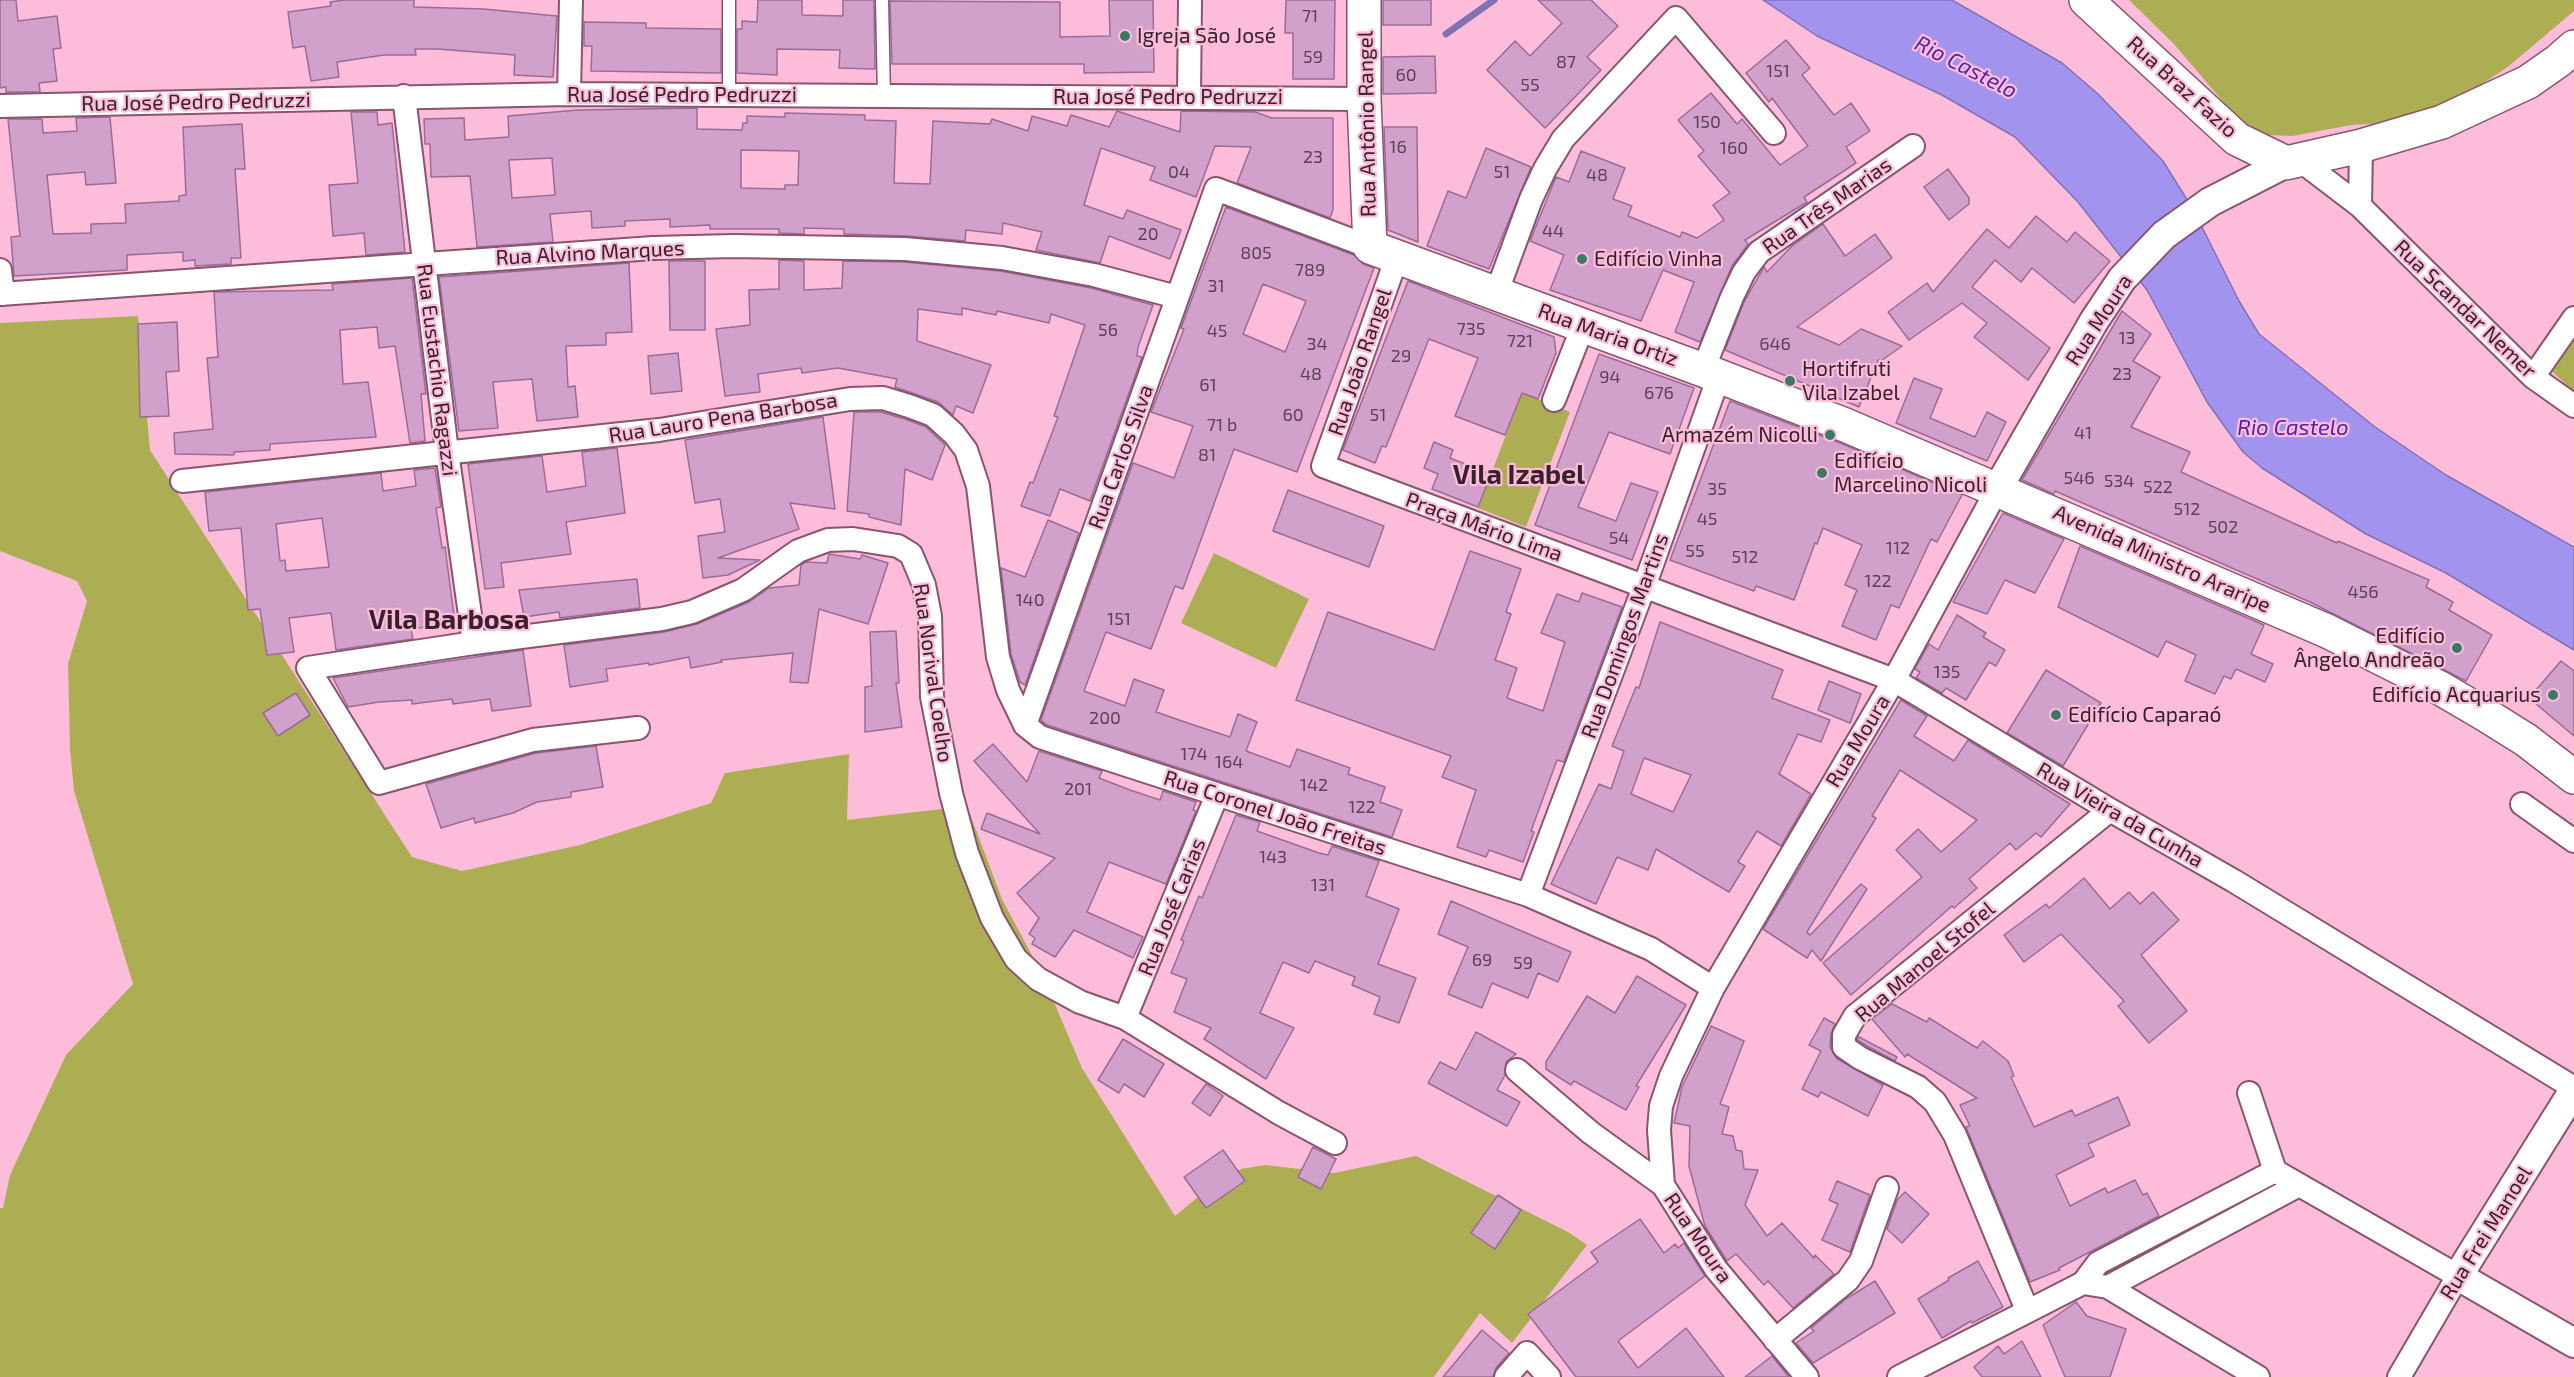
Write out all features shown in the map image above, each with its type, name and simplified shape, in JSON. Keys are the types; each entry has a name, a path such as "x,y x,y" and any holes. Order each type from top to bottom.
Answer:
{"main road":[{"name":"Rua Antônio Rangel","path":"1364,0 1364,99 1383,252"},
{"name":"Rua Braz Fazio","path":"2086,0 2237,139 2293,162"},
{"path":"2293,162 2361,146 2442,122 2519,86 2558,61 2574,47"},
{"name":"Rua Maria Ortiz","path":"1383,252 1711,373 1998,488"},
{"name":"Avenida Ministro Araripe","path":"1998,488 2327,631 2420,678 2526,740 2574,777"}],"street":[{"path":"569,94 571,0"},
{"path":"1189,97 1190,0"},
{"path":"1496,294 1531,199 1563,139 1676,18 1774,133"},
{"name":"Rua José Pedro Pedruzzi","path":"0,106 569,94 1364,99"},
{"name":"Rua Eustachio Ragazzi","path":"404,96 447,452 474,643"},
{"path":"2360,206 2361,146"},
{"name":"Rua Três Marias","path":"1711,373 1732,297 1744,272 1759,252 1913,147"},
{"name":"Rua Moura","path":"1808,1377 1716,1269 1664,1185 1659,1130 1662,1106 1671,1076 1713,988 1894,680 1998,488 2094,321 2122,279 2163,235 2210,202 2293,162"},
{"name":"Rua Scandar Nemer","path":"2293,162 2360,206 2533,377 2574,406"},
{"name":"Rua Maria Ortiz","path":"1216,189 1383,252"},
{"name":"Rua Carlos Silva","path":"1025,725 1216,189"},
{"name":"Rua Alvino Marques","path":"2,294 652,248 905,249 1002,258 1047,265 1143,286 1177,297"},
{"name":"Rua João Rangel","path":"1323,466 1383,252"},
{"path":"0,270 2,294"},
{"path":"2533,377 2574,318"},
{"path":"1554,400 1583,326"},
{"name":"Rua Domingos Martins","path":"1528,895 1644,587 1711,373"},
{"name":"Rua Lauro Pena Barbosa","path":"182,481 659,430 850,399 883,398 933,415 954,434 966,450 978,486 998,657 1008,690 1025,725"},
{"name":"Praça Mário Lima","path":"1323,466 1644,587"},
{"name":"Rua Norival Coelho","path":"638,728 533,740 379,783 308,668 474,643 662,619 692,612 743,590 798,551 828,540 853,539 898,546 911,555 924,585 930,616 932,697 968,853 992,918 1016,959 1038,979 1080,1002 1125,1018 1279,1113 1335,1143"},
{"name":"Rua Vieira da Cunha","path":"1644,587 1894,680 2110,810 2234,881 2574,1089"},
{"name":"Rua Coronel João Freitas","path":"1025,725 1040,737 1528,895 1651,949 1713,988"},
{"name":"Rua José Carias","path":"1125,1018 1217,795"},
{"path":"2522,804 2574,842"},
{"name":"Rua Manoel Stofel","path":"2027,1310 1955,1135 1941,1111 1918,1087 1860,1058 1844,1047 1844,1035 1855,1016 2110,810"},
{"path":"1517,1070 1591,1133 1664,1185"},
{"name":"Rua Frei Manoel","path":"2399,1377 2458,1276 2574,1089"},
{"path":"2249,1093 2275,1171 2574,1343"},
{"path":"1899,1377 2083,1282 2098,1263 2275,1171"},
{"path":"2108,1287 2299,1185"},
{"path":"1776,1340 1848,1280 1861,1261 1887,1188"},
{"path":"2083,1282 2108,1287 2258,1377"},
{"path":"1506,1377 1527,1353 1550,1377"}],"lane":[{"path":"729,0 729,96"},
{"path":"882,0 884,97"}],"shaded area":[{"path":"2129,0 2574,0 2574,11 2509,66 2439,113 2392,123 2352,125 2292,136 2267,135 2243,125 2173,43"},
{"path":"138,316 150,450 412,857 462,871 580,845 711,803 725,773 849,754 847,820 967,806 1002,899 1042,974 1082,1068 1175,1216 1215,1183 1241,1169 1265,1165 1334,1173 1416,1156 1568,1232 1587,1245 1512,1343 1480,1313 1434,1377 0,1377 0,1208 3,1208 10,1175 66,1055 133,984 74,791 70,749 68,664 87,601 77,581 0,551 0,323"},
{"path":"2574,332 2574,391 2549,369"},
{"path":"1522,393 1570,412 1526,527 1478,508"},
{"path":"1214,553 1309,599 1276,668 1181,623"},
{"path":"2276,1181 2281,1184 2112,1272 2110,1266"}],"water":[{"name":"Rio Castelo","path":"1763,0 1952,0 2062,63 2097,93 2163,161 2194,211 2239,301 2259,334 2375,427 2446,475 2574,547 2574,650 2446,573 2366,534 2262,468 2243,452 2207,402 2147,290 2078,202 2015,137 1942,95 1817,36"}],"building":[{"path":"0,0 16,0 18,21 57,16 61,48 53,49 57,81 39,83 40,92 6,92 6,87 0,88"},
{"path":"414,0 414,7 484,9 557,16 553,77 514,75 515,55 415,49 416,55 384,55 337,62 339,77 311,81 305,46 293,48 288,12 331,6 330,2"},
{"path":"758,0 802,0 802,15 843,16 843,0 874,0 875,69 839,68 840,50 777,49 777,75 737,73 737,29 742,29 742,21 757,22"},
{"path":"1109,0 1153,0 1154,72 1084,73 1084,64 892,64 890,1 1060,2 1060,37 1110,36"},
{"path":"1286,0 1335,0 1334,79 1293,79 1293,33 1285,33"},
{"path":"1383,0 1431,0 1431,25 1383,25"},
{"path":"1538,0 1591,0 1618,26 1587,57 1601,70 1545,128 1487,70 1515,41 1530,56 1562,23"},
{"path":"584,22 646,23 646,28 721,29 721,73 591,71 592,46 584,46"},
{"path":"1786,40 1810,68 1802,75 1834,115 1851,103 1870,131 1846,147 1856,163 1804,197 1807,202 1745,240 1748,244 1732,266 1700,342 1675,332 1694,282 1663,270 1641,321 1550,290 1564,255 1530,241 1556,177 1569,182 1581,151 1625,168 1613,199 1632,206 1628,216 1680,237 1682,232 1697,238 1724,220 1713,205 1730,193 1698,156 1704,151 1678,120 1711,93 1737,124 1742,119 1780,165 1808,146 1772,98 1769,102 1746,73"},
{"path":"1435,56 1436,93 1383,94 1383,57"},
{"path":"697,108 697,129 742,130 743,123 747,123 747,116 785,117 785,113 865,115 865,120 896,121 894,183 930,184 933,121 990,124 992,119 1028,131 1032,116 1067,126 1071,115 1109,127 1117,111 1180,132 1181,111 1255,112 1272,118 1333,118 1333,210 1330,218 1237,183 1251,147 1215,146 1196,197 1150,180 1155,167 1101,148 1084,205 1123,219 1127,210 1181,230 1170,259 1109,236 1100,263 1036,250 1042,232 1003,223 1002,234 966,230 965,241 844,234 844,229 804,228 804,234 779,233 779,229 710,229 710,225 670,227 670,219 625,221 625,226 592,228 591,211 550,214 553,242 477,247 470,176 431,177 430,144 425,144 424,119 464,118 465,140 509,137 508,116 578,110","holes":["741,150 799,151 798,185 785,185 785,189 741,188","552,158 555,195 512,198 509,160"]},
{"path":"351,112 377,112 378,125 392,123 405,252 366,255 364,233 333,236 329,185 358,183"},
{"path":"110,117 116,183 86,185 85,172 47,175 53,234 91,233 91,224 126,223 125,204 179,201 179,196 186,195 183,127 242,124 245,169 235,169 241,258 231,258 231,264 195,266 195,260 183,261 183,252 127,255 127,270 14,276 11,237 20,236 8,119 42,119 43,133 77,131 76,118"},
{"path":"1384,127 1417,127 1418,242 1388,230"},
{"path":"1486,148 1531,167 1489,269 1427,246 1448,191 1466,198"},
{"path":"1948,169 1969,198 1969,204 1949,220 1924,187"},
{"path":"1226,207 1354,255 1363,264 1374,268 1297,472 1234,449 1183,589 1175,586 1151,649 1106,632 1084,691 1125,706 1134,679 1164,690 1156,712 1230,737 1238,714 1257,722 1246,751 1290,767 1297,749 1350,768 1348,774 1385,787 1380,802 1402,810 1392,837 1047,725 1041,720 1133,463 1174,478 1193,426 1151,412 1184,329 1181,328","holes":["1263,284 1306,301 1285,352 1243,334"]},
{"path":"2036,216 2067,242 2075,232 2110,261 2074,303 2032,268 2021,282 1995,260 1972,287 2050,348 2028,380 1974,337 1987,323 1962,303 1909,340 1888,312 1927,283 1933,292 1987,229 2009,248"},
{"path":"1823,224 1845,256 1875,234 1892,258 1797,327 1839,345 1861,329 1902,346 1881,361 1878,360 1859,407 1725,350 1744,302 1764,267 1767,272 1792,246"},
{"path":"779,260 804,261 804,290 842,288 843,261 904,262 1000,271 1091,288 1153,305 1138,347 1137,356 1142,357 1090,501 1060,489 1050,516 1021,506 1030,482 1033,483 1058,417 1054,416 1085,325 1051,314 1049,323 997,311 996,315 962,308 962,315 918,309 917,341 991,365 973,413 956,406 953,415 938,402 895,387 897,379 838,368 802,373 801,368 758,374 760,392 725,396 716,329 750,325 749,290 779,289"},
{"path":"669,261 705,261 705,330 670,330"},
{"path":"629,263 632,332 606,333 606,345 566,346 568,387 575,386 578,417 537,421 532,379 493,382 498,428 459,431 439,277"},
{"path":"412,278 426,394 421,394 425,441 410,443 395,346 379,348 377,327 340,330 343,384 368,382 376,437 270,444 270,450 234,452 234,455 175,454 174,433 213,429 207,358 218,357 214,292 333,290 332,284"},
{"path":"1408,281 1554,337 1556,353 1538,399 1522,393 1505,435 1455,416 1478,358 1429,339 1386,447 1382,446 1375,463 1343,450"},
{"path":"2122,311 2151,334 2133,361 2160,377 2131,427 2190,452 2181,472 2337,543 2338,541 2429,580 2426,587 2453,602 2449,610 2492,635 2466,681 2310,602 2055,491 2054,494 2022,480"},
{"path":"177,322 179,371 166,372 169,416 140,417 138,324"},
{"path":"678,353 682,391 651,394 648,356"},
{"path":"1599,354 1694,388 1670,454 1609,432 1578,507 1616,521 1631,483 1658,492 1632,560 1535,525"},
{"path":"1914,378 1942,389 1930,418 1975,437 1987,412 2006,422 1987,461 1896,423"},
{"path":"1730,401 1838,442 1962,495 1937,542 1931,539 1899,608 1891,605 1876,640 1842,626 1857,590 1845,585 1862,545 1823,528 1817,544 1815,543 1794,600 1756,586 1754,591 1670,560"},
{"path":"854,412 881,412 905,419 926,427 945,445 932,480 905,469 901,525 869,517 869,514 847,511"},
{"path":"823,417 835,509 790,503 799,529 718,558 760,560 728,575 703,578 698,536 725,532 720,499 695,503 685,440"},
{"path":"1434,442 1453,450 1450,458 1491,474 1478,507 1432,489 1438,474 1424,468"},
{"path":"617,448 625,513 566,522 571,554 501,563 504,587 485,589 468,464 542,456 547,492 586,486 582,452"},
{"path":"435,468 441,507 436,508 442,548 445,547 455,623 411,629 413,639 336,650 331,613 289,618 294,652 267,655 260,609 248,610 241,528 209,531 205,492 381,473 383,491 416,486 414,470","holes":["322,518 329,567 286,571 285,560 280,561 276,524"]},
{"path":"1288,490 1384,526 1369,567 1273,531"},
{"path":"2003,513 2064,539 2035,593 2005,580 1987,614 1953,602"},
{"path":"1048,520 1079,533 1025,685 1020,682 1011,654 1001,568 1025,577"},
{"path":"2080,546 2264,625 2251,654 2273,664 2265,682 2236,669 2231,679 2224,676 2215,694 2185,681 2196,655 2166,641 2158,657 2058,607"},
{"path":"1470,551 1521,569 1506,612 1511,614 1495,660 1517,668 1507,698 1543,711 1565,642 1541,633 1557,594 1579,602 1582,593 1622,607 1564,762 1557,760 1531,831 1534,832 1523,862 1489,850 1486,857 1457,847 1476,790 1442,777 1451,756 1296,700 1328,612 1434,650"},
{"path":"829,554 860,559 862,555 888,563 868,624 819,609 808,683 790,682 793,653 721,660 722,662 691,668 689,657 649,665 649,663 606,669 608,681 570,687 564,645 664,632 697,624 749,602 769,588 799,585 801,565 806,562 827,563"},
{"path":"637,579 640,608 560,618 559,612 524,617 519,590"},
{"path":"1957,615 1986,633 1983,637 2005,650 1996,666 1989,662 1966,700 1946,688 1942,693 1916,678 1920,672 1915,669 1929,644 1938,650"},
{"path":"1660,622 1783,670 1772,698 1830,720 1821,742 1798,734 1779,774 1811,794 1781,846 1757,831 1738,862 1745,866 1729,892 1656,849 1648,870 1617,857 1596,904 1551,884 1599,784 1611,789 1624,751 1612,746 1636,687 1639,688","holes":["1644,758 1691,775 1673,812 1631,794"]},
{"path":"896,631 899,683 896,683 902,727 865,732 865,687 872,686 870,632"},
{"path":"523,650 531,706 492,711 490,699 453,704 452,699 412,704 412,700 379,702 348,707 333,678"},
{"name":"Edifício Acquarius","path":"2561,661 2574,671 2574,736 2529,698"},
{"name":"Edifício Caparaó","path":"2046,670 2101,703 2063,766 2007,733"},
{"path":"1829,681 1861,694 1850,723 1818,710"},
{"path":"296,693 310,715 278,736 263,713"},
{"path":"1901,700 1927,716 1914,736 1954,761 1968,740 2070,804 2041,837 2036,833 2016,850 2010,843 1969,879 1977,888 1954,908 1952,906 1851,995 1823,963 1922,877 1896,850 1918,829 1941,852 1977,820 1900,770 1872,816 1876,818 1807,932 1810,935 1861,884 1867,889 1821,961 1812,950 1807,958 1763,929"},
{"path":"993,744 1027,782 1039,751 1102,771 1099,778 1160,800 1163,791 1196,802 1193,810 1196,811 1166,884 1109,862 1087,912 1143,937 1133,958 1074,930 1055,957 1032,944 1035,938 1029,934 1039,918 1017,893 1055,858 981,829 987,813 1040,834 974,761"},
{"path":"596,746 603,787 571,792 571,797 537,802 513,813 475,823 474,818 441,828 426,784 536,753"},
{"path":"1236,815 1260,822 1257,831 1319,853 1328,855 1332,846 1379,861 1366,896 1399,909 1378,964 1416,978 1399,1023 1374,1014 1380,997 1352,985 1355,977 1315,961 1309,973 1283,962 1260,1013 1294,1028 1266,1079 1204,1039 1211,1028 1174,1012 1187,979 1171,973 1184,941 1181,940 1199,896 1202,898"},
{"path":"2084,878 2110,909 2129,892 2140,904 2153,892 2179,920 2141,955 2187,1011 2149,1043 2118,1006 2124,1001 2061,934 2024,962 2004,935 2046,904 2049,908"},
{"path":"1451,901 1571,952 1558,982 1538,973 1528,998 1492,983 1482,1008 1448,994 1468,947 1438,934"},
{"path":"1637,976 1686,1005 1636,1086 1639,1087 1626,1110 1574,1081 1571,1085 1546,1069 1546,1062 1587,996 1615,1013"},
{"path":"1892,1004 1927,1022 1929,1018 1977,1048 1983,1041 2008,1061 2014,1076 2011,1077 2034,1127 2072,1110 2075,1116 2118,1097 2130,1125 2088,1144 2094,1156 2056,1175 2070,1206 2105,1188 2108,1193 2135,1180 2143,1195 2147,1193 2159,1216 2059,1268 2060,1270 2030,1282 1966,1127 1970,1126 1960,1105 1977,1098 1907,1054 1905,1057 1872,1019"},
{"path":"1824,1018 1835,1024 1830,1047 1836,1058 1883,1085 1868,1116 1821,1092 1818,1097 1802,1089 1821,1051 1809,1045"},
{"path":"1711,1026 1744,1041 1720,1104 1729,1107 1722,1134 1733,1136 1736,1150 1742,1151 1744,1169 1758,1170 1745,1205 1767,1236 1782,1223 1814,1258 1815,1255 1834,1274 1793,1308 1768,1281 1764,1285 1736,1254 1727,1261 1705,1226 1689,1166 1690,1126 1674,1123 1682,1087"},
{"path":"1476,1032 1516,1054 1506,1062 1505,1075 1497,1090 1520,1102 1507,1126 1428,1083 1440,1062 1456,1070"},
{"path":"1859,1037 1897,1057 1895,1061 1857,1040"},
{"path":"1123,1039 1164,1064 1144,1097 1124,1084 1119,1093 1098,1080"},
{"path":"1206,1084 1223,1096 1210,1116 1192,1103"},
{"path":"1313,1147 1336,1159 1321,1189 1298,1177"},
{"path":"1223,1150 1245,1181 1206,1208 1184,1177"},
{"path":"1837,1181 1870,1195 1850,1252 1822,1240 1838,1204 1829,1200"},
{"path":"1905,1192 1929,1214 1902,1243 1887,1229 1897,1200"},
{"path":"1498,1195 1521,1210 1495,1249 1471,1233"},
{"path":"1640,1219 1664,1253 1675,1244 1678,1248 1684,1243 1705,1276 1618,1341 1638,1368 1686,1328 1724,1377 1576,1377 1528,1314 1598,1262 1591,1252"},
{"path":"1978,1261 2003,1307 1972,1323 1971,1321 1942,1338 1918,1299"},
{"path":"1875,1281 1895,1313 1813,1363 1796,1343 1814,1331 1811,1328 1846,1299"},
{"path":"2076,1302 2087,1316 2126,1329 2110,1377 2065,1377 2043,1325"},
{"path":"1482,1330 1509,1353 1496,1368 1493,1377 1443,1377"},
{"path":"2022,1341 2041,1377 1982,1377 1974,1367 1998,1346 2004,1354"},
{"path":"1772,1356 1789,1377 1745,1377"}],"waterway":[{"path":"1446,34 1494,0"}],"place":[{"name":"Igreja São José","path":"1125,36"},
{"name":"Edifício Vinha","path":"1582,259"},
{"name":"Hortifruti Vila Izabel","path":"1790,381"},
{"name":"Armazém Nicolli","path":"1830,435"},
{"name":"Edifício Marcelino Nicoli","path":"1822,473"},
{"name":"Edifício Ângelo Andreão","path":"2457,648"},
{"name":"Edifício Acquarius","path":"2553,695"},
{"name":"Edifício Caparaó","path":"2056,715"}],"district":[{"name":"Vila Izabel","path":"1519,475"},
{"name":"Vila Barbosa","path":"449,620"}]}
